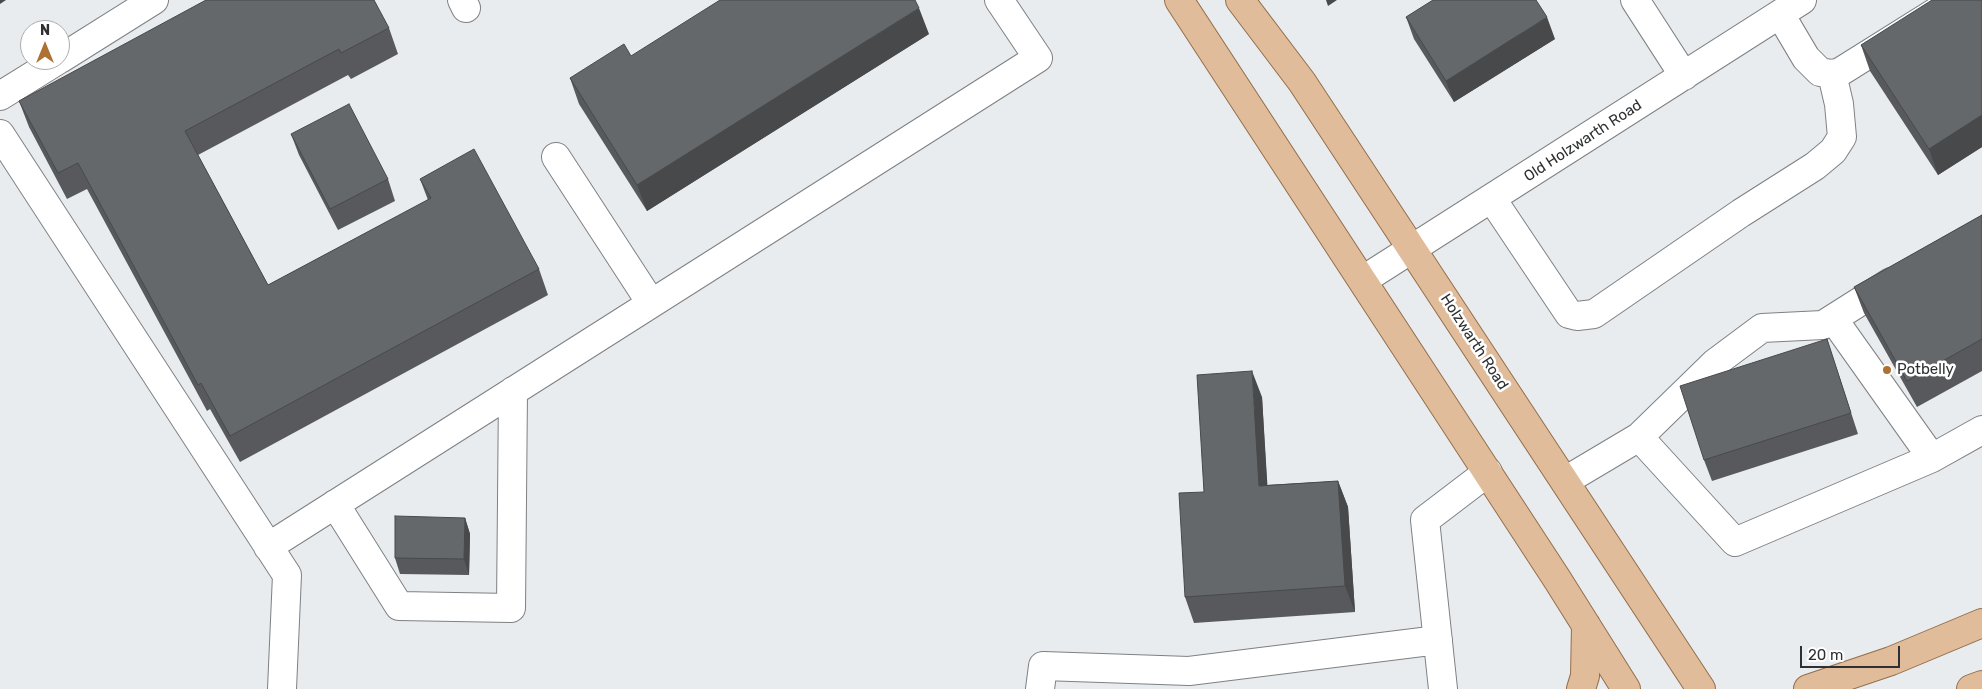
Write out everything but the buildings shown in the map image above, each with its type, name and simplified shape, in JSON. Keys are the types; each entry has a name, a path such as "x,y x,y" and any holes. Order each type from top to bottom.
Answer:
{"main road":[{"path":"1180,0 1488,472 1626,689"},
{"name":"Holzwarth Road","path":"1240,0 1302,82 1414,249 1701,689"},
{"path":"1808,689 1890,661 1982,623"},
{"path":"1581,689 1585,676 1586,625"},
{"path":"1971,689 1982,684"}],"street":[{"path":"70,52 154,0"},
{"path":"268,547 1038,58 999,0"},
{"path":"1635,0 1684,76"},
{"path":"1791,7 1806,58 1820,72 1832,74 1840,72 1955,0"},
{"name":"Old Holzwarth Road","path":"1363,280 1791,7"},
{"path":"0,96 41,70"},
{"path":"1492,199 1569,314 1577,316 1594,314 1741,213 1815,166 1833,151 1842,137 1839,104 1832,74"},
{"path":"0,134 286,575 282,689"},
{"path":"556,156 651,303"},
{"path":"1565,481 1639,436 1715,363 1762,328 1823,325 1834,320 1908,271"},
{"path":"1834,320 1932,458"},
{"path":"335,504 399,606 511,608 513,391"},
{"path":"1639,436 1735,542 1932,458 1982,430"},
{"path":"1443,689 1425,520 1488,472"},
{"path":"1040,689 1042,666 1189,671 1438,640"}],"place":[{"name":"Potbelly","path":"1887,370"}]}
